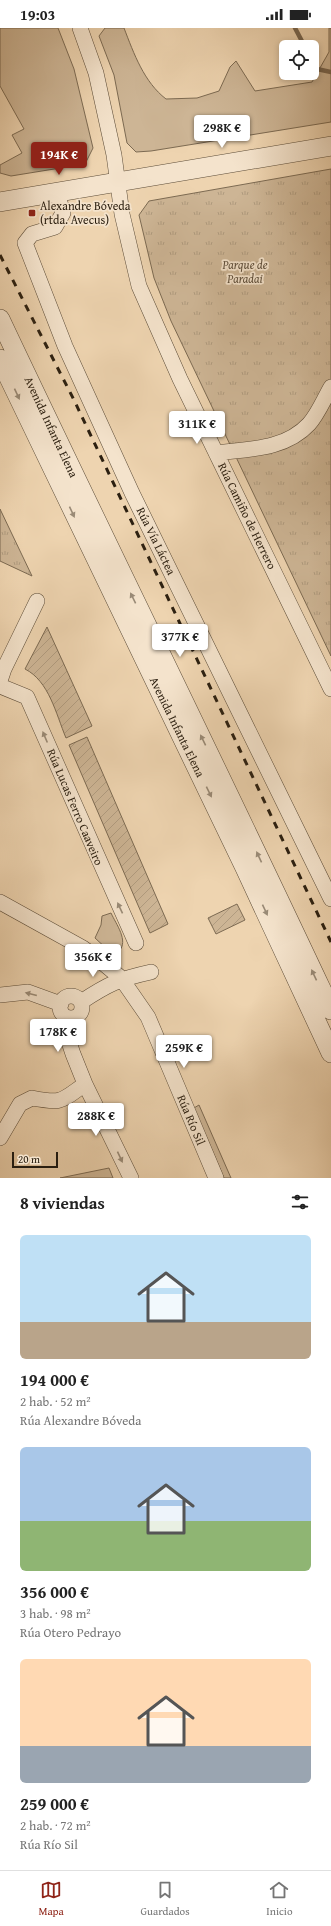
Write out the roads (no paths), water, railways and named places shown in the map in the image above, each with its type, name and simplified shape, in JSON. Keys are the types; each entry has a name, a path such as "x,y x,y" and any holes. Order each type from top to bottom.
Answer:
{"street":[{"name":"Rúa Camiño de Herrero","path":"80,28 96,73 114,155 122,214 139,286 180,379 331,689"},
{"path":"1,199 57,192 331,146"},
{"name":"Rúa Vía Láctea","path":"57,192 63,213 55,227 32,234 25,243 65,346 129,486 331,899"},
{"name":"Avenida Infanta Elena","path":"0,319 100,531 253,844 331,1010"},
{"name":"Avenida Infanta Elena","path":"0,359 245,868 331,1053"},
{"path":"216,453 280,444 295,436 309,424 331,387"},
{"path":"0,680 37,601"},
{"name":"Rúa Lucas Ferro Caaveiro","path":"0,686 27,697 136,943"},
{"name":"Rúa Río Sil","path":"0,902 83,948 121,978 148,1017 216,1178"},
{"path":"81,1002 103,987 121,978 151,972"},
{"path":"0,995 28,992 61,1004"},
{"path":"72,997 81,1002 81,1013 76,1018 68,1018 61,1011 61,1004 65,999 72,997"},
{"path":"68,1018 66,1033 85,1084 131,1178"},
{"path":"0,1138 20,1104 32,1098 62,1101 85,1084"}],"waterway":[{"path":"295,28 301,40"},
{"path":"319,69 331,72"}],"railway":[{"path":"0,255 74,400 331,942"}],"place":[{"name":"Alexandre Bóveda (rtda. Avecus)","path":"32,213"}],"park label":[{"name":"Parque de Paradai","path":"245,272"}]}
